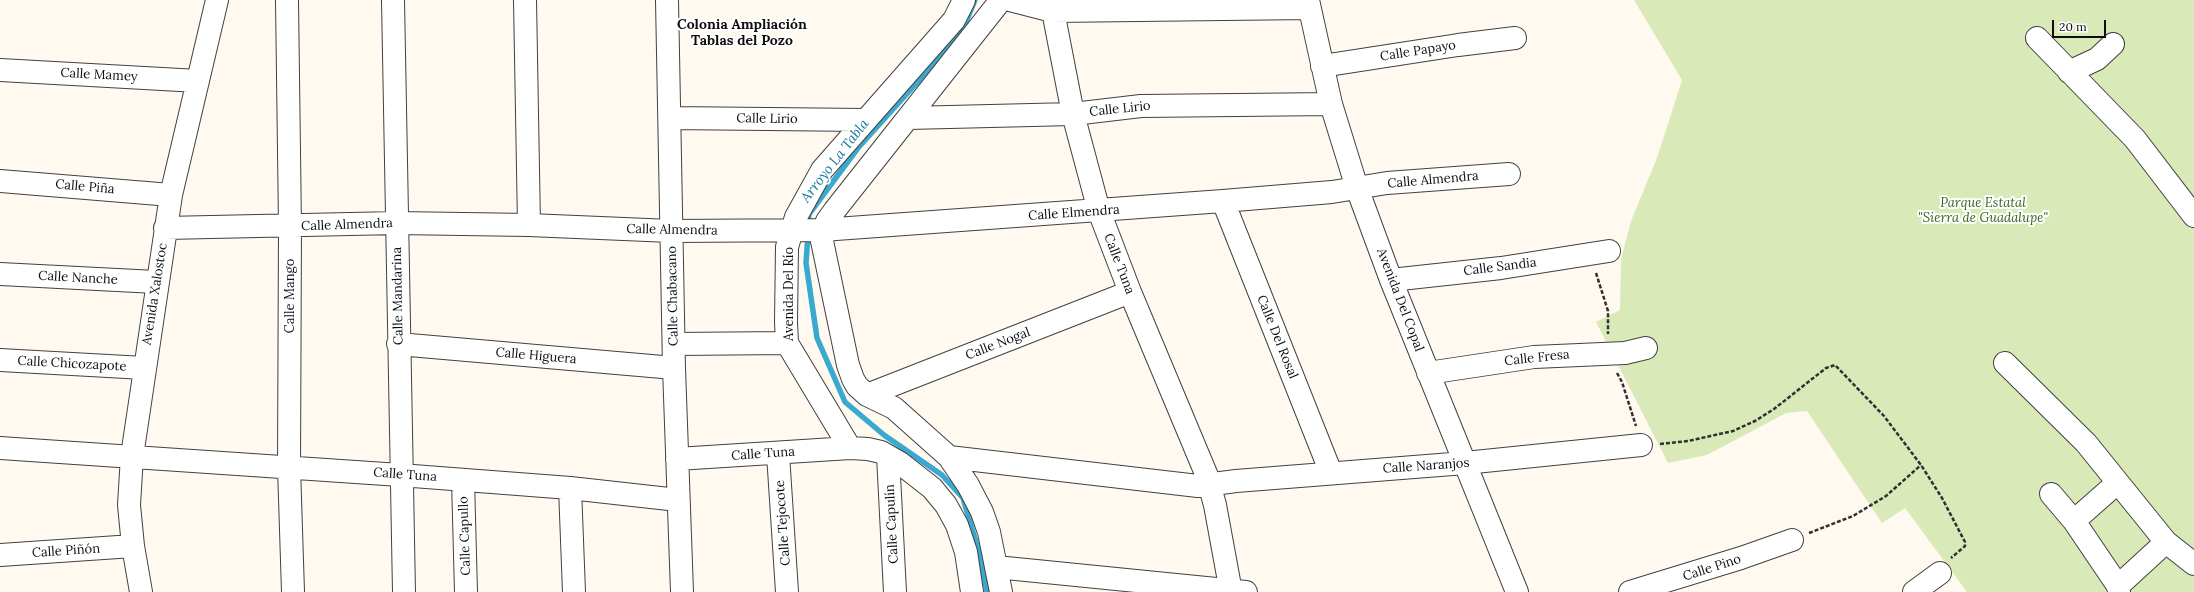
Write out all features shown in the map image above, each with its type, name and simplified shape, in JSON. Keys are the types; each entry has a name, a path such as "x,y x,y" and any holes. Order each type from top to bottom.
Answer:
{"street":[{"name":"Avenida Xalostoc","path":"141,592 133,546 129,505 132,456 156,282 171,195 217,0"},
{"name":"Calle Mango","path":"287,0 290,227 289,467 293,592"},
{"name":"Calle Mandarina","path":"392,0 397,223 400,475 404,592"},
{"path":"525,0 529,225"},
{"name":"Calle Chabacano","path":"667,0 674,368 682,592"},
{"name":"Avenida Del Río","path":"850,448 787,344 787,247 822,170 954,20 964,0"},
{"path":"1001,0 835,210 823,230 822,251 848,365 857,386 867,395 894,408 949,457 968,485 982,512 989,532 1001,592"},
{"path":"1019,1 1053,11 1308,4"},
{"name":"Avenida Del Copal","path":"1308,4 1331,104 1357,188 1391,280 1517,592"},
{"name":"Calle Tuna","path":"996,568 1236,592 1210,485 1130,292 1099,211 1073,114 1053,11"},
{"name":"Calle Papayo","path":"1322,66 1458,45 1515,38"},
{"path":"2037,38 2135,139 2194,216"},
{"path":"2070,72 2097,59 2113,44"},
{"name":"Calle Mamey","path":"0,70 198,81"},
{"name":"Calle Lirio","path":"908,118 1073,114 1141,106 1331,104"},
{"name":"Calle Lirio","path":"670,118 865,120"},
{"name":"Calle Almendra","path":"1357,188 1387,183 1509,174"},
{"name":"Calle Piña","path":"0,181 171,195"},
{"name":"Calle Elmendra","path":"794,231 1222,202 1332,192 1357,188"},
{"name":"Calle Del Rosal","path":"1222,202 1331,473"},
{"name":"Calle Almendra","path":"165,228 290,227 397,223 529,225 671,231 794,231"},
{"name":"Calle Sandia","path":"1391,280 1500,268 1600,253"},
{"name":"Calle Nanche","path":"0,274 156,282"},
{"name":"Calle Nogal","path":"867,395 1130,292"},
{"name":"Calle Higuera","path":"398,344 674,368"},
{"path":"674,344 787,344"},
{"name":"Calle Fresa","path":"1428,373 1534,357 1625,353 1646,348"},
{"name":"Calle Chicozapote","path":"0,360 144,368"},
{"path":"2005,363 2086,442 2117,483 2166,542 2194,564"},
{"name":"Calle Naranjos","path":"1210,485 1331,473 1465,464 1641,445"},
{"path":"0,448 132,456"},
{"path":"850,448 868,449 888,456 913,472 932,488 946,505 957,525 966,552 972,592"},
{"name":"Calle Tuna","path":"677,459 778,454 850,448"},
{"name":"Calle Tejocote","path":"778,454 787,592"},
{"name":"Calle Tuna","path":"132,456 570,488 678,500"},
{"name":"Calle Capulín","path":"888,456 895,592"},
{"path":"949,457 1188,485 1210,485"},
{"name":"Calle Capullo","path":"463,480 466,592"},
{"path":"2074,521 2117,483"},
{"path":"570,488 574,592"},
{"path":"2051,494 2074,521 2118,589 2166,542"},
{"name":"Calle Pino","path":"1630,592 1734,561 1792,540"},
{"name":"Calle Piñón","path":"0,556 133,546"},
{"path":"1914,592 1940,573"}],"path":[{"path":"1600,253 1608,311 1608,353 1622,382 1641,445 1688,441 1733,430 1755,421 1774,409 1833,364 1838,367 1884,416 1921,465 1942,498 1965,542 1965,546 1951,558 1940,573"},
{"path":"1792,540 1853,516 1886,496 1921,465"}],"green space":[{"name":"Parque Estatal \"Sierra de Guadalupe\"","path":"1634,0 2194,0 2194,592 1967,592 1905,508 1882,523 1807,411 1786,413 1707,455 1668,463 1596,322 1620,310 1621,259 1631,221 1657,158 1682,80"}],"waterway":[{"name":"Arroyo La Tabla","path":"808,226 809,214 858,148 922,77 966,22 975,0"},
{"name":"Arroyo La Tabla","path":"808,234 806,263 817,338 845,402 884,435 942,475 963,498 978,549 987,592"}],"district":[{"name":"Colonia Ampliación Tablas del Pozo","path":"742,34"}]}
